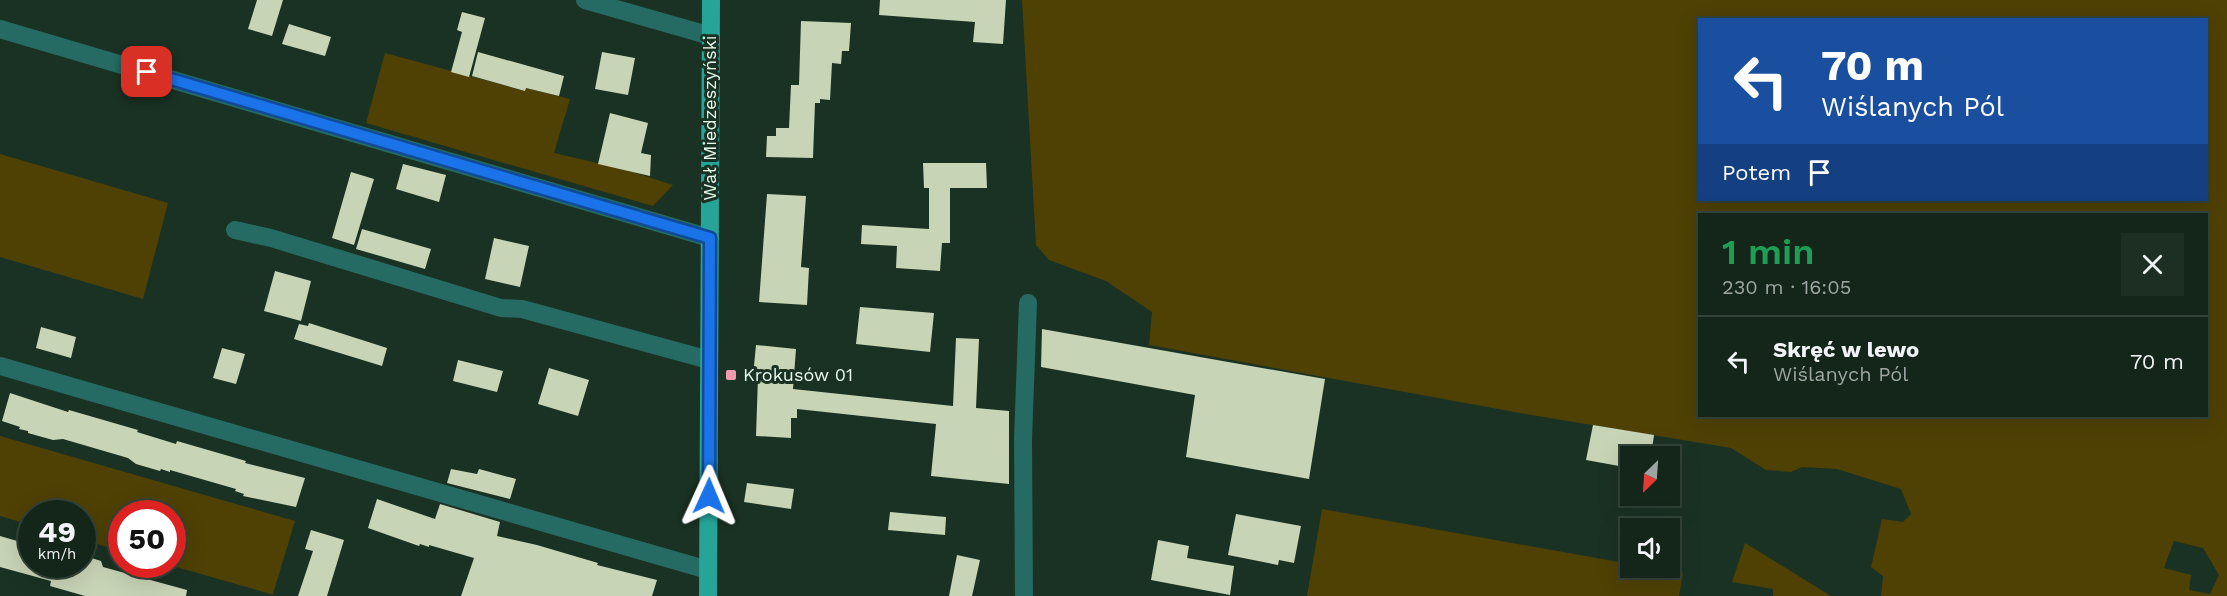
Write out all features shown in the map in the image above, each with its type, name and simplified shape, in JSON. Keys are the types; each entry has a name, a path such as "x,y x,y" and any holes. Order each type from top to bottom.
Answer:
{"main road":[{"name":"Wał Miedzeszyński","path":"708,596 711,0"}],"street":[{"path":"585,0 711,36"},
{"path":"0,29 710,238"},
{"path":"235,230 271,238 501,308 522,309 709,360"},
{"path":"1024,596 1023,439 1028,303"},
{"path":"0,366 708,570"}],"shaded area":[{"path":"1022,0 2227,0 2227,596 1881,596 1883,576 1871,567 1882,519 1903,522 1911,514 1901,489 1837,469 1802,467 1791,472 1766,470 1731,448 1520,413 1149,345 1152,312 1106,281 1049,260 1036,245","holes":["2174,541 2203,548 2219,575 2210,594 2189,590 2191,575 2164,568"]},
{"path":"385,53 525,91 526,88 570,99 554,153 623,169 673,185 653,206 366,123"},
{"path":"0,154 168,203 143,299 0,257"},
{"path":"0,436 295,521 273,594 278,596 186,570 186,500 108,500 108,547 96,544 96,500 18,500 18,521 0,516"},
{"path":"1322,509 1620,562 1620,578 1680,578 1680,572 1683,573 1679,596 1307,596"},
{"path":"1745,543 1831,596 1773,596 1773,589 1732,582"}],"building":[{"path":"257,0 283,0 272,36 248,29"},
{"path":"880,0 1006,0 1003,44 973,42 975,22 879,15"},
{"path":"462,12 485,18 469,77 451,72 462,32 457,30"},
{"path":"801,21 851,23 849,51 842,51 841,64 832,63 830,100 820,99 820,103 815,103 813,158 766,157 767,136 776,136 776,128 789,128 791,85 799,85"},
{"path":"289,24 331,37 325,56 282,44"},
{"path":"478,52 564,76 559,96 526,88 525,91 472,76"},
{"path":"602,52 635,58 628,95 595,89"},
{"path":"610,113 648,123 641,153 651,155 650,176 598,164"},
{"path":"923,163 986,163 987,188 950,188 950,243 942,243 940,271 896,268 897,246 861,244 862,225 929,229 929,188 924,188"},
{"path":"403,164 446,175 439,202 396,189"},
{"path":"351,172 374,179 354,245 332,238"},
{"path":"767,194 806,196 801,267 809,268 807,305 759,302"},
{"path":"362,229 431,249 425,269 356,249"},
{"path":"494,238 529,246 520,287 485,279"},
{"path":"275,271 311,281 301,321 264,311"},
{"path":"860,307 934,313 930,352 856,344"},
{"path":"309,323 387,348 382,366 294,339 299,324 308,326"},
{"path":"41,327 76,337 71,358 36,348"},
{"path":"1042,329 1325,379 1309,479 1186,457 1195,395 1041,367"},
{"path":"956,338 979,339 976,408 1009,411 1009,484 931,476 936,424 797,409 797,418 791,418 791,438 756,436 758,377 753,376 756,345 796,349 793,389 953,406"},
{"path":"222,348 245,354 236,384 213,378"},
{"path":"458,360 503,371 497,392 453,381"},
{"path":"549,368 589,380 578,416 538,404"},
{"path":"10,393 68,412 69,410 138,430 137,432 176,444 177,441 246,461 245,463 305,478 296,507 243,496 244,494 235,491 236,489 170,470 170,472 161,469 160,471 136,464 128,458 63,439 53,440 28,433 28,431 19,429 20,427 2,421"},
{"path":"1593,425 1654,435 1652,446 1620,446 1620,466 1586,460"},
{"path":"451,469 477,474 479,469 516,479 510,499 447,483"},
{"path":"747,483 794,489 791,509 744,502"},
{"path":"377,499 435,519 440,504 500,522 497,536 537,545 598,563 597,565 657,580 652,596 461,596 474,558 429,545 429,547 420,544 419,546 368,528"},
{"path":"890,512 946,517 945,535 888,530"},
{"path":"1236,514 1301,526 1294,563 1279,560 1278,565 1228,555"},
{"path":"311,530 344,540 327,596 298,596 313,551 305,549"},
{"path":"0,536 18,541 18,572 0,567"},
{"path":"1158,540 1189,546 1187,558 1234,566 1230,595 1151,580"},
{"path":"957,555 980,560 972,596 949,596"},
{"path":"96,559 101,561 103,567 108,568 108,578 143,578 187,590 186,596 85,596 50,586 51,581 40,578 96,578"}],"place":[{"name":"Krokusów 01","path":"731,375"}],"route":[{"path":"147,72 710,238 709,496"}]}
